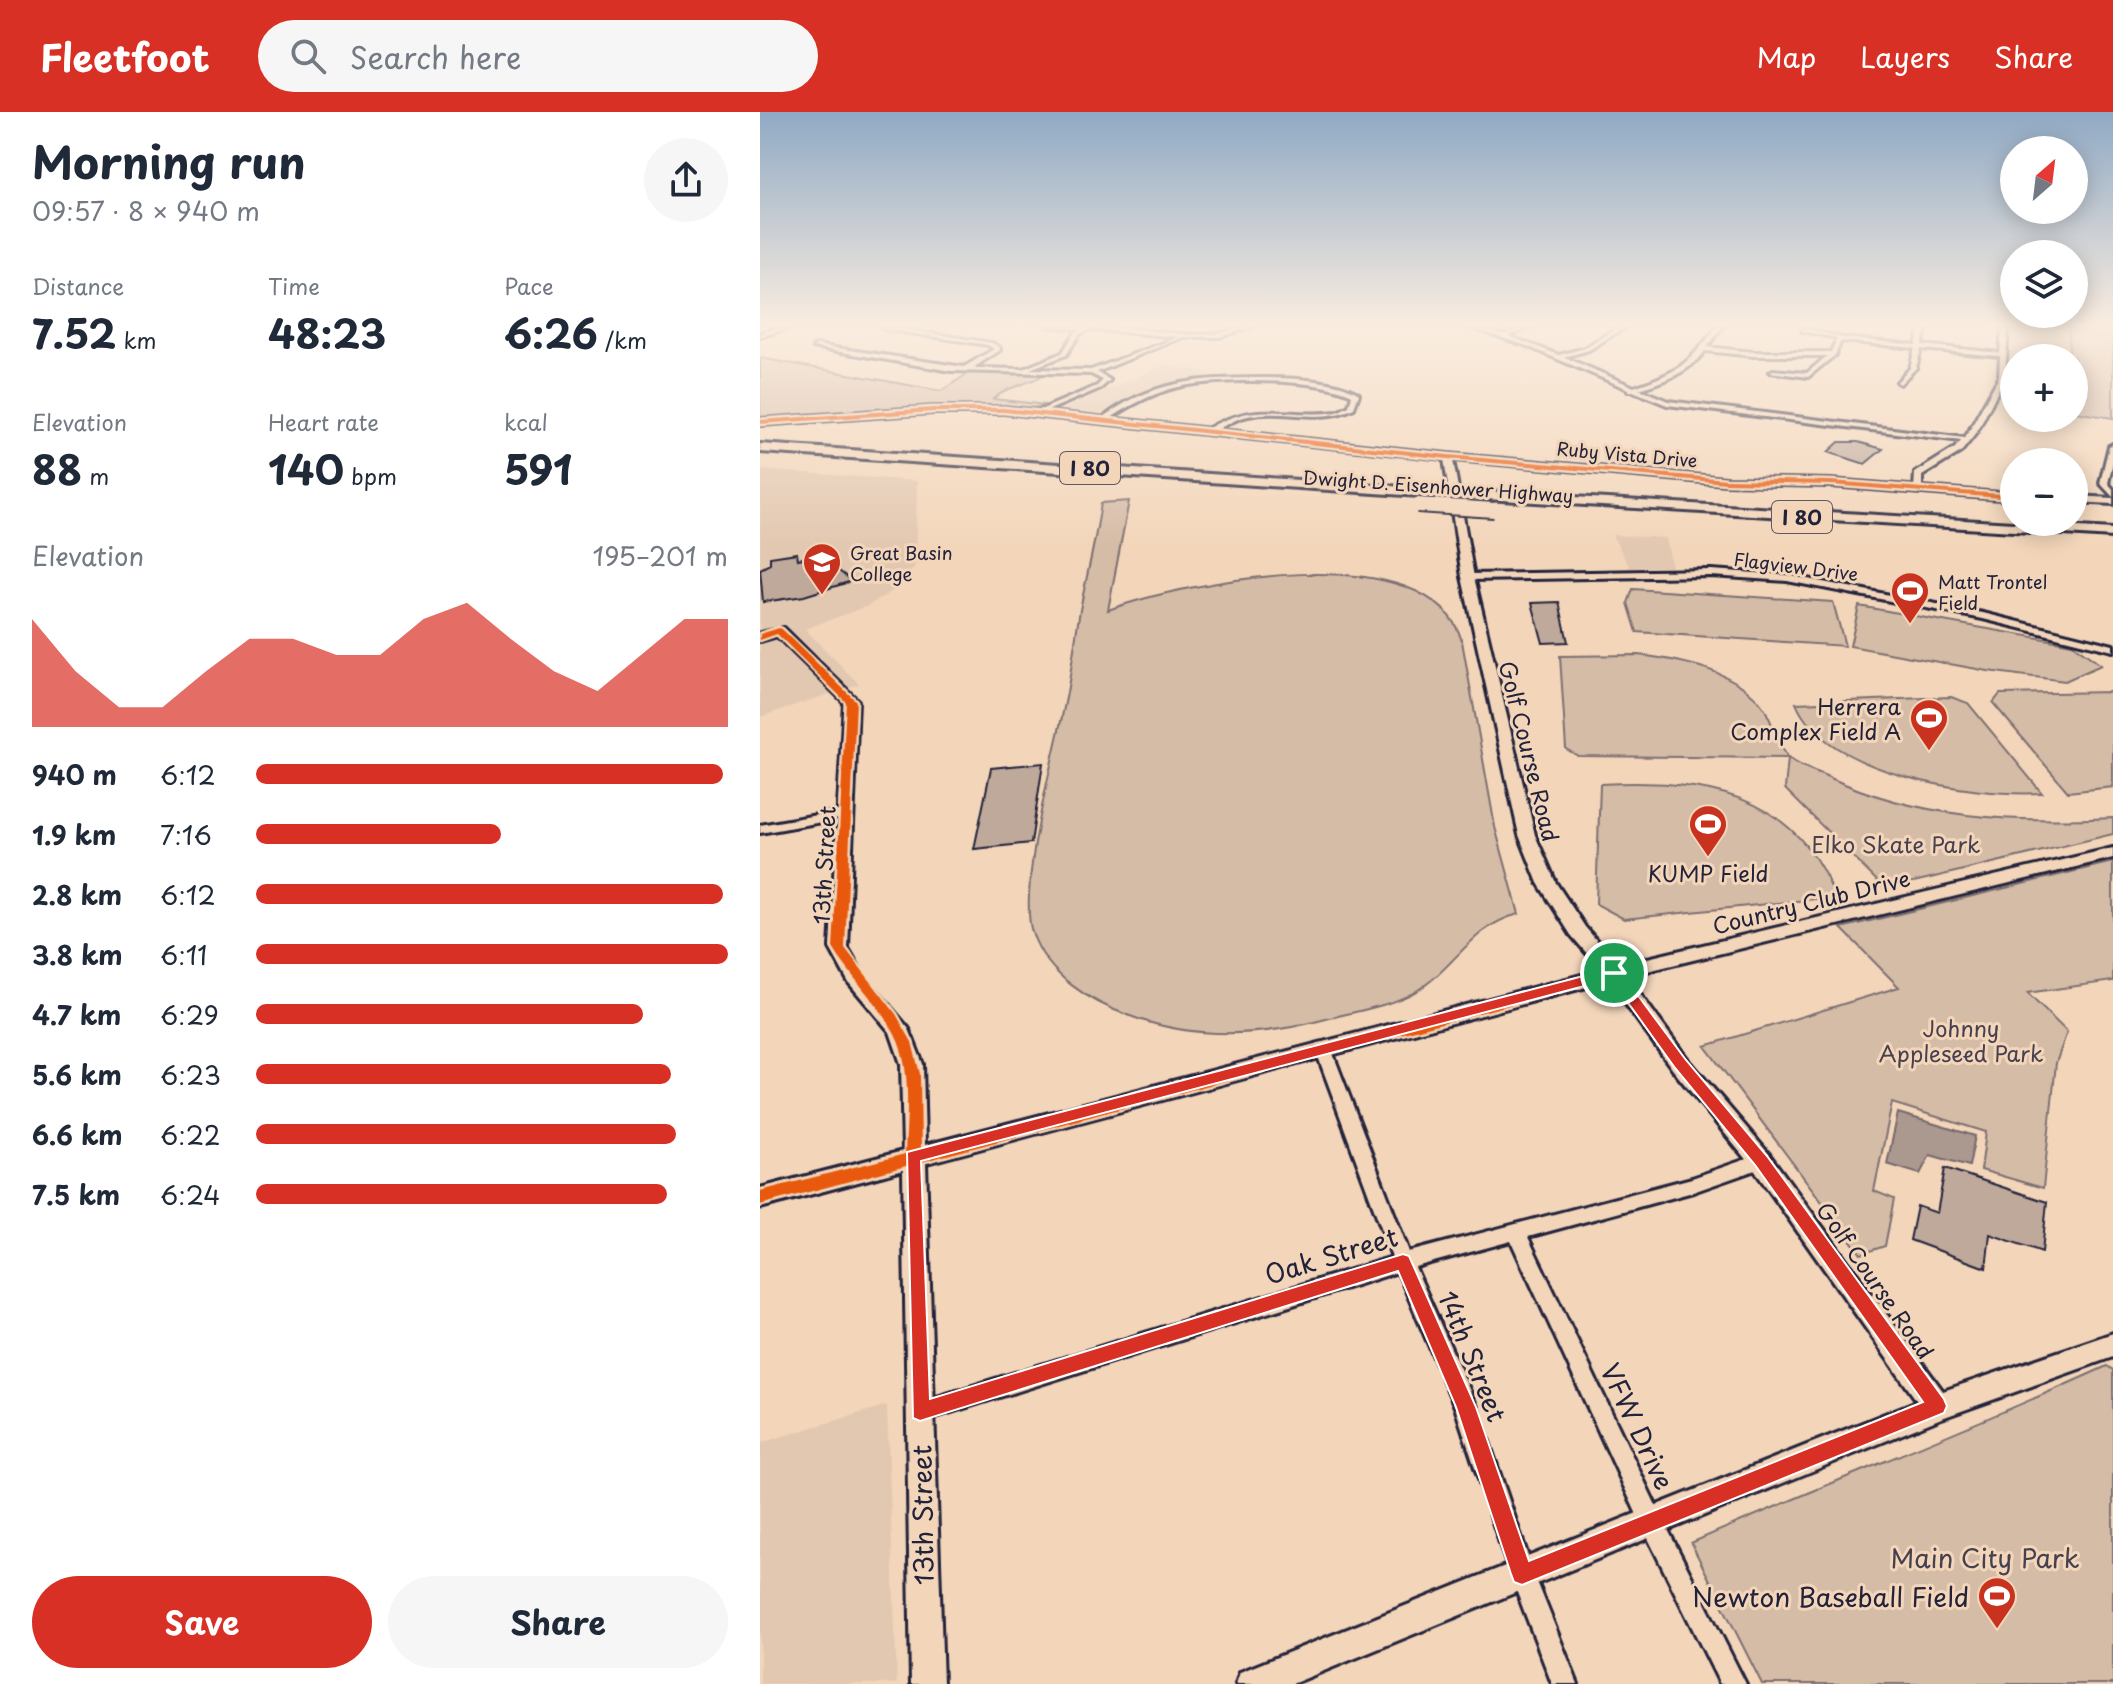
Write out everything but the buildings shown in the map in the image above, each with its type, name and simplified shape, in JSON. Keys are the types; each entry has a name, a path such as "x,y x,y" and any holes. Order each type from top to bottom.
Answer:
{"highway":[{"name":"Dwight D. Eisenhower Highway","path":"760,448 2113,548"},
{"name":"Dwight D. Eisenhower Highway","path":"760,460 1419,498"},
{"name":"Dwight D. Eisenhower Highway","path":"1492,503 2113,533"}],"street":[{"path":"1035,414 1067,399"},
{"path":"1103,421 1122,407 1143,399"},
{"path":"1208,432 1235,415 1251,411 1339,414 1352,407 1354,399"},
{"path":"1664,399 1695,408 1967,440"},
{"path":"1918,489 1918,475 1958,450 1991,399"},
{"name":"Ruby Vista Drive","path":"760,422 933,410 1035,414 1448,457 1726,481 2000,496"},
{"path":"2088,499 2113,498 2104,483 2113,446"},
{"name":"Golf Course Road","path":"1448,457 1468,577 1532,847 1565,912 1680,1064 1761,1161 1937,1406"},
{"path":"1451,489 1456,469 1479,460"},
{"name":"Flagview Drive","path":"1468,577 1711,573 1787,578 1983,616 2113,648"},
{"name":"13th Street","path":"760,637 779,631 851,701 839,948 856,978 899,1029 912,1064 927,1684"},
{"path":"760,829 845,814"},
{"name":"Country Club Drive","path":"760,1198 1614,973 2113,853"},
{"name":"14th Street","path":"1324,1051 1403,1262 1466,1407 1522,1574 1565,1684"},
{"name":"Oak Street","path":"920,1412 1403,1262 1693,1185 1761,1161"},
{"name":"VFW Drive","path":"1517,1233 1652,1522 1733,1684"},
{"path":"1252,1684 1937,1406 2113,1345"}],"shaded area":[{"path":"1085,399 1138,399 1102,415 1055,412"},
{"name":"Great Basin College","path":"760,470 917,481 915,566 899,587 868,606 805,629 859,684 760,717"},
{"path":"1612,535 1666,538 1672,567 1630,568"},
{"path":"1898,1113 1975,1136 1969,1166 1930,1155 1920,1174 1887,1164"},
{"path":"887,1405 897,1684 760,1684 760,1443"}],"green space":[{"path":"760,399 996,399 1046,405 1028,409 923,407 760,419"},
{"path":"2088,399 2113,399 2113,418 2088,414"},
{"path":"1129,501 1108,610 1191,588 1245,579 1302,574 1356,576 1404,586 1441,607 1462,641 1495,827 1519,914 1488,928 1440,973 1413,993 1382,1005 1277,1030 1228,1033 1178,1029 1130,1016 1085,995 1059,974 1039,947 1032,932 1029,912 1033,856 1066,699 1101,503"},
{"path":"1633,589 1833,602 1845,646 1637,632 1628,603"},
{"name":"Matt Trontel Field","path":"1859,606 2072,644 2101,665 2065,681 1988,671 1850,646"},
{"name":"Elko Skate Park","path":"1638,655 1707,669 1739,684 1764,708 1788,757 1806,768 1861,790 1931,810 1966,815 2039,820 2113,818 2113,834 1885,889 1785,789 1788,758 1578,756 1566,749 1560,656"},
{"path":"2113,692 2113,787 2068,792 1993,703 2000,694"},
{"name":"Herrera Complex Field A","path":"1951,697 1968,703 2042,793 1979,791 1942,785 1869,764 1837,748 1812,728 1796,703"},
{"name":"KUMP Field","path":"1600,784 1674,785 1741,799 1770,813 1796,834 1818,862 1835,897 1624,919 1596,904"},
{"name":"Johnny Appleseed Park","path":"2113,862 2113,981 2027,993 2067,1032 2056,1063 2043,1188 1981,1170 1986,1132 1892,1103 1874,1191 1894,1199 1885,1246 1861,1254 1705,1046 1899,987 1841,928"},
{"name":"Main City Park","path":"2107,1366 2113,1370 2113,1684 1762,1684 1691,1543"}],"cycle path":[{"path":"760,422 933,410 1004,410 1448,457 1726,481 1831,483 2000,496"},
{"path":"760,637 779,631 851,701 839,948 905,1042 913,1074 913,1157"},
{"path":"760,1198 1614,973"}],"place":[{"name":"Great Basin College","path":"822,596"},
{"name":"Matt Trontel Field","path":"1910,625"},
{"name":"Herrera Complex Field A","path":"1929,752"},
{"name":"KUMP Field","path":"1708,858"},
{"name":"Newton Baseball Field","path":"1997,1630"}],"route":[{"path":"1614,973 1680,1064 1761,1161 1937,1406 1522,1574 1466,1407 1403,1262 920,1412 919,1281 913,1157 1614,973"}]}
